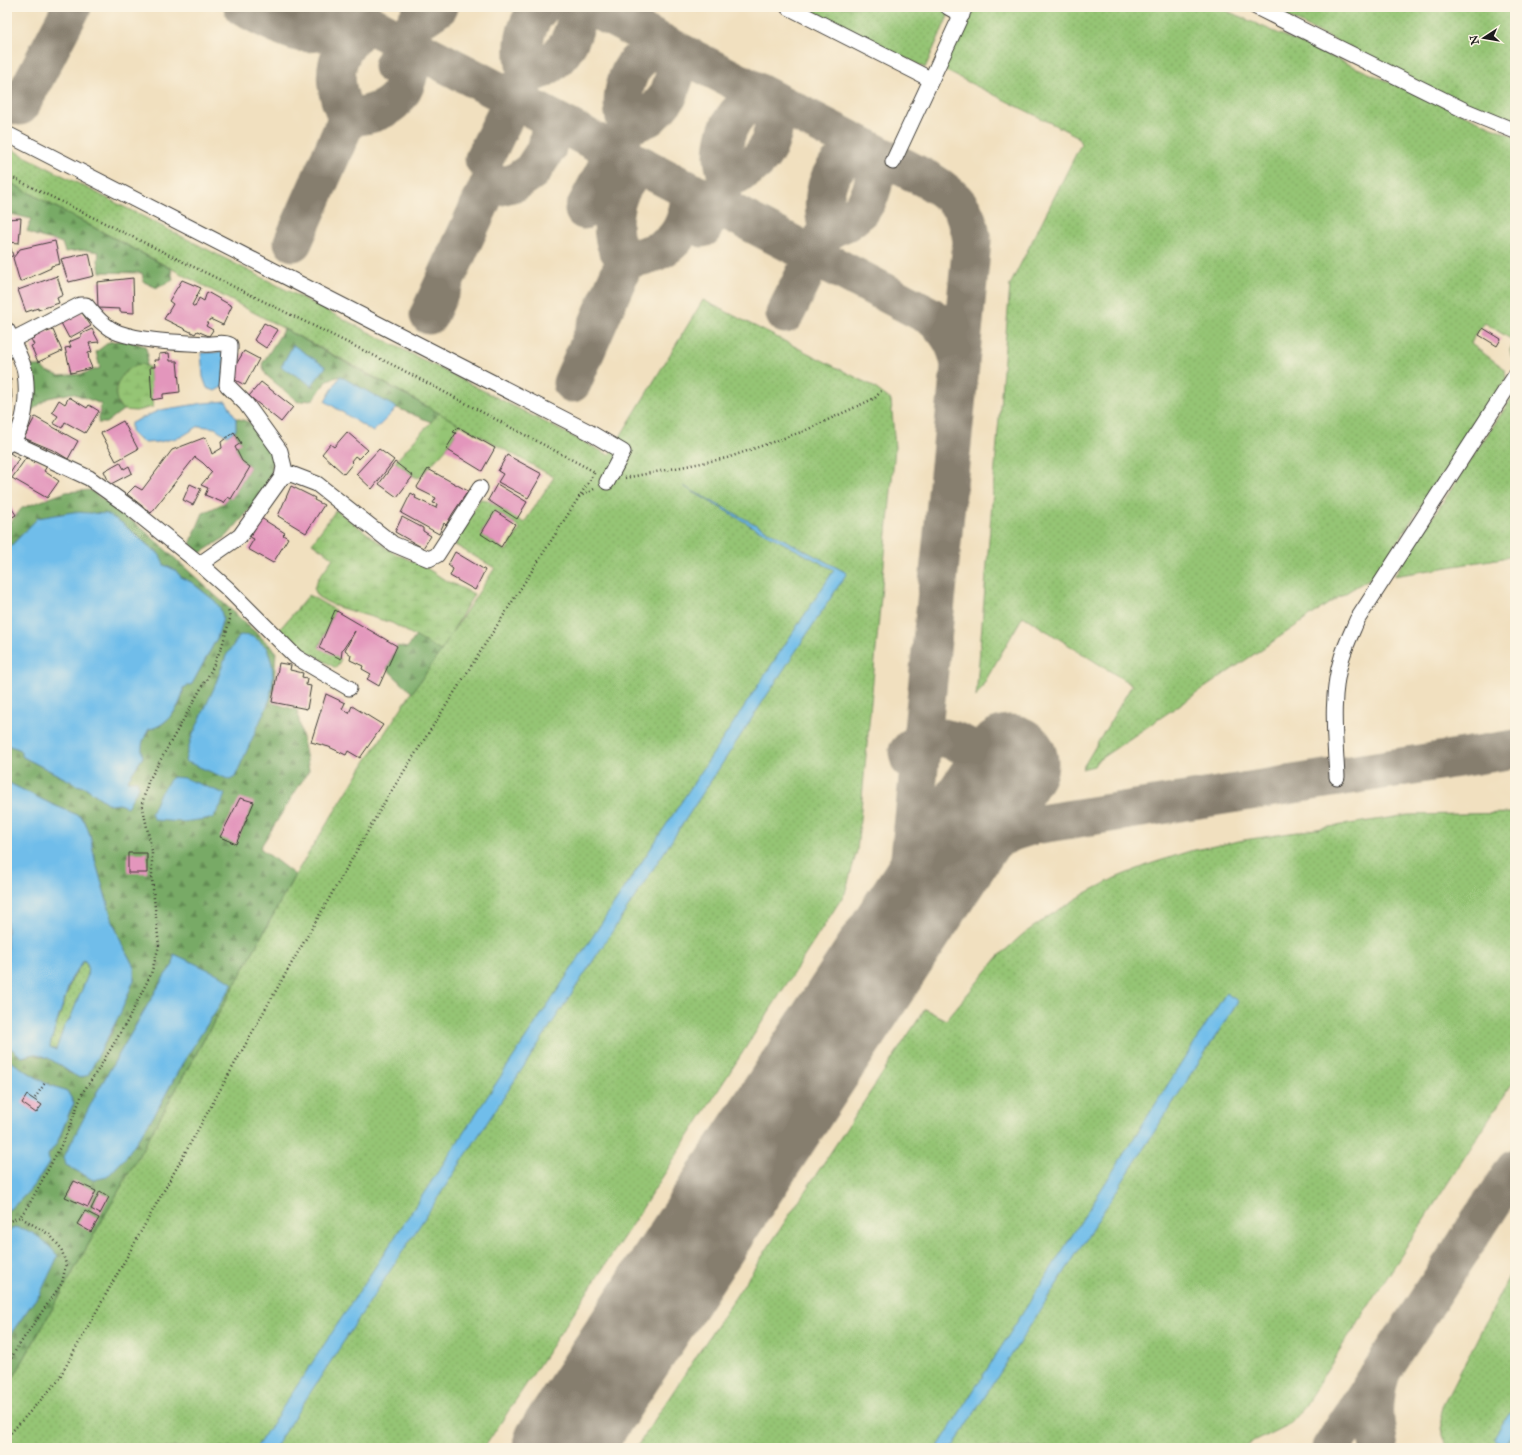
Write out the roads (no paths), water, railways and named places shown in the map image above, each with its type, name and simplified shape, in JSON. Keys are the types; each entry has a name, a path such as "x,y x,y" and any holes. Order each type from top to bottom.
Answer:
{"street":[{"path":"788,7 926,77 932,77"},
{"path":"893,162 963,11 948,7"},
{"path":"1256,7 1466,111 1515,131"},
{"path":"7,134 582,428 623,452 607,482"},
{"path":"200,564 240,536 282,477 284,467 280,451 246,404 227,385 230,344 225,342 208,344 151,340 118,333 100,322 86,305 80,305 9,335 25,372 26,397 24,421 10,443 89,478 128,506 200,564 227,588 296,657 349,688"},
{"path":"1337,777 1334,719 1336,685 1342,657 1357,620 1515,376"},
{"path":"282,477 291,474 317,484 393,544 429,559 437,555 480,488"}],"water":[{"path":"293,345 326,367 311,386 304,380 281,367"},
{"path":"220,352 224,355 224,386 215,391 207,388 203,377 201,353"},
{"path":"340,376 397,408 373,432 325,401"},
{"path":"226,401 236,418 236,430 227,436 215,428 199,426 181,437 159,442 145,443 131,432 131,423 160,410"},
{"path":"683,486 847,573 274,1448 256,1448 834,570 755,528"},
{"path":"73,512 107,514 122,523 158,554 164,565 175,570 182,578 191,582 215,601 220,608 223,618 217,638 192,684 183,688 177,708 167,720 149,729 145,736 142,746 143,757 127,781 137,781 139,787 127,807 119,804 110,805 85,787 76,785 23,757 19,749 7,745 7,550 38,518"},
{"path":"240,635 251,636 267,648 272,664 273,678 270,699 235,777 230,780 185,761 191,739 214,688 226,656"},
{"path":"172,777 184,778 225,794 221,805 213,818 183,822 155,820 151,814 159,795"},
{"path":"7,782 51,804 80,816 85,822 90,835 95,860 113,922 134,967 134,980 121,1012 88,1075 80,1078 43,1056 32,1054 22,1057 12,1049 7,1048","holes":["84,960 88,965 87,977 70,1019 64,1027 56,1050 50,1047 51,1041 71,979"]},
{"path":"174,954 222,976 233,984 182,1064 155,1114 125,1158 107,1177 93,1180 66,1165 64,1157 97,1092 165,975 173,965"},
{"path":"1226,993 1238,1001 952,1448 937,1448"},
{"path":"7,1059 45,1083 67,1091 74,1103 57,1143 48,1155 49,1163 30,1189 7,1211"},
{"path":"14,1227 33,1233 44,1241 58,1256 40,1294 7,1339 7,1233"},
{"path":"1515,1405 1515,1430 1504,1447 1494,1438"}]}
